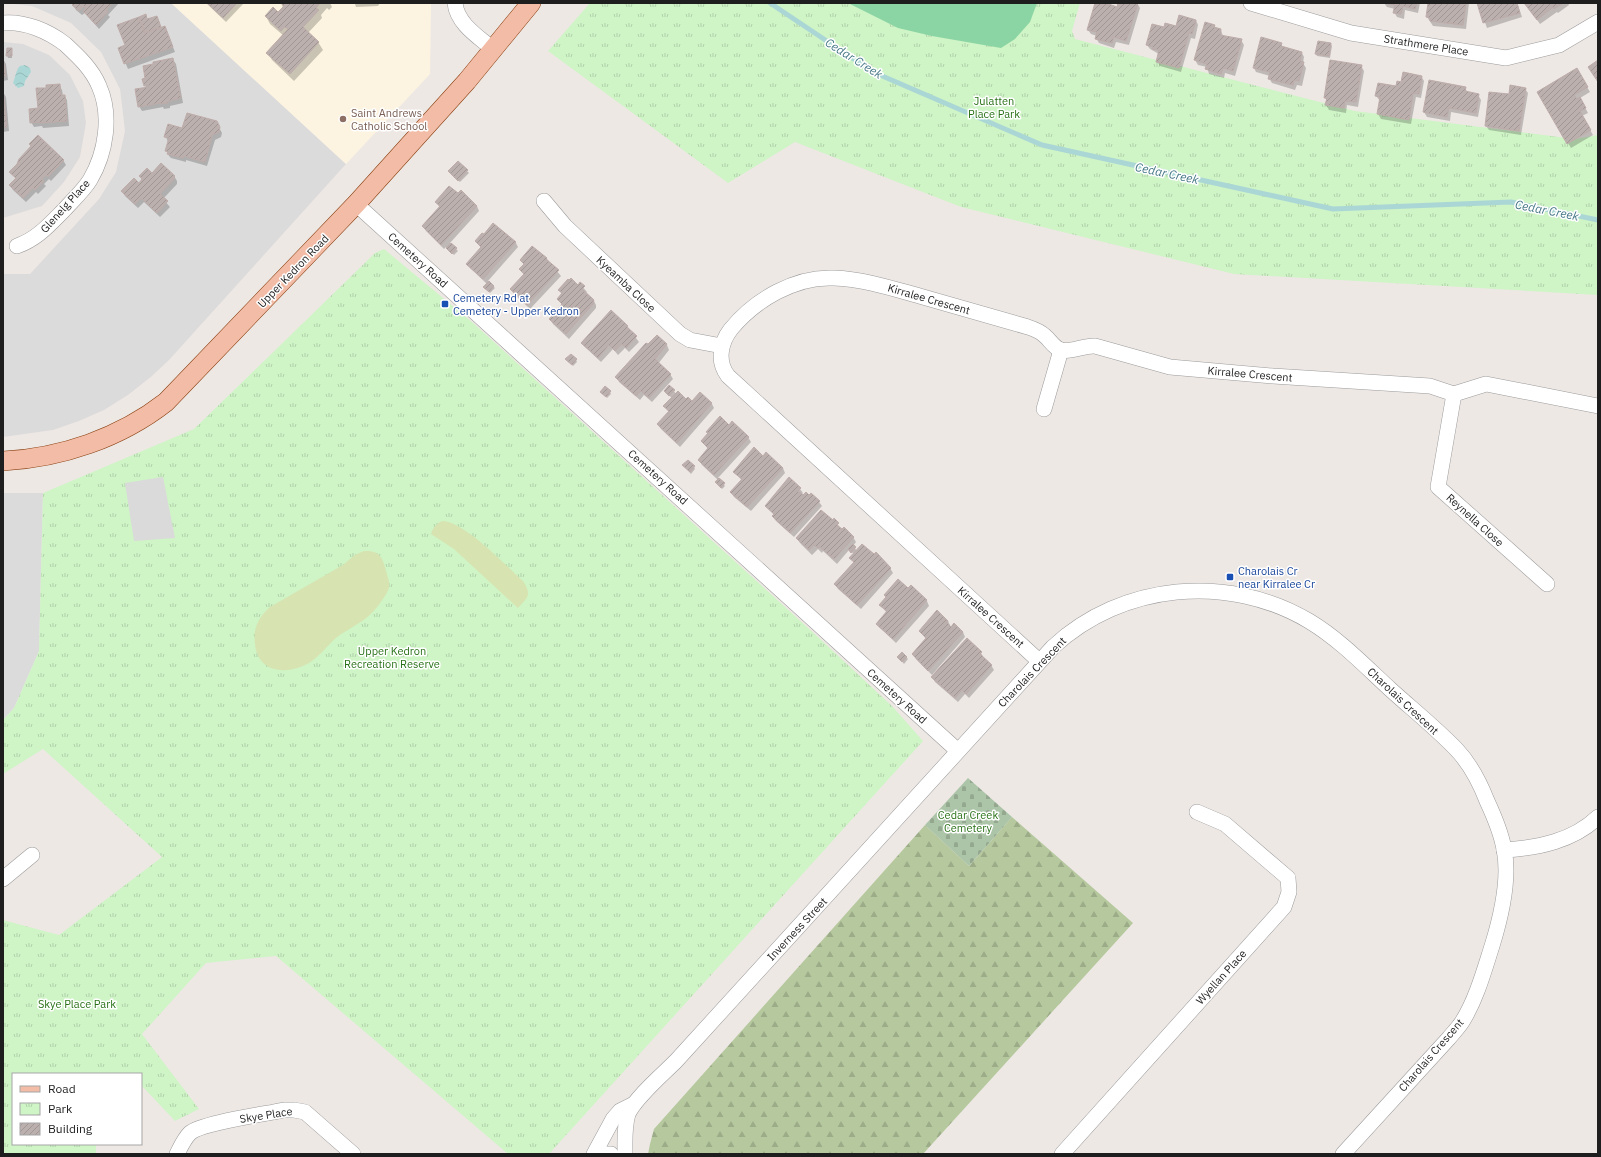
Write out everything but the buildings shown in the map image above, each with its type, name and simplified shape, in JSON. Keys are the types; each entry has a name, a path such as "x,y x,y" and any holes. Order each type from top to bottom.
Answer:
{"main road":[{"name":"Upper Kedron Road","path":"3,461 38,456 89,444 148,416 166,402 356,204 494,50 531,3"}],"street":[{"path":"455,3 457,14 462,21 494,50"},
{"name":"Strathmere Place","path":"1251,3 1351,33 1506,58 1559,45 1598,22"},
{"name":"Glenelg Place","path":"3,23 10,22 30,26 46,32 78,55 99,86 103,100 105,117 104,141 100,156 90,180 43,232 27,243 17,246"},
{"name":"Kyeamba Close","path":"544,201 565,226 680,334 690,340 722,346"},
{"name":"Cemetery Road","path":"356,204 958,751"},
{"name":"Kirralee Crescent","path":"1039,661 731,379 723,367 721,352 722,346 727,335 749,311 769,296 796,284 818,279 832,278 855,280 882,286 1028,327 1041,332 1061,350 1095,346 1170,367 1273,376 1430,386 1454,394"},
{"path":"1044,408 1061,350"},
{"path":"1454,394 1486,384 1598,406"},
{"name":"Reynella Close","path":"1454,394 1438,487 1548,584"},
{"name":"Charolais Crescent","path":"958,751 1039,661 1063,638 1091,619 1125,603 1151,596 1186,591 1221,592 1255,598 1284,608 1309,621 1327,633 1458,751 1482,789 1500,831 1504,850 1505,878 1499,924 1479,982 1462,1022 1343,1154"},
{"name":"Inverness Street","path":"625,1154 625,1127 628,1114 634,1104 958,751"},
{"name":"Wyellan Place","path":"1062,1154 1284,907 1289,892 1288,878 1225,824 1197,812"},
{"path":"1504,850 1545,845 1577,832 1598,817"},
{"path":"3,879 32,855"},
{"name":"Inverness Street","path":"594,1154 613,1119 620,1111 634,1104"},
{"name":"Skye Place","path":"177,1154 182,1142 191,1132 204,1126 284,1110 305,1112 353,1154"},
{"path":"600,1154 611,1154"}],"shaded area":[{"path":"3,3 171,3 346,164 169,360 152,376 128,395 104,410 79,421 53,430 3,437 3,272 5,274 30,274 99,199 116,172 125,131 120,89 101,52 71,23 32,6"},
{"name":"Saint Andrews Catholic School","path":"171,3 431,3 430,74 346,164"},
{"path":"3,42 23,44 49,55 70,75 83,101 86,123 80,157 64,182 42,206 3,218"},
{"path":"163,477 175,538 134,541 125,483"},
{"path":"3,493 43,493 39,651 14,708 3,720"}],"green space":[{"name":"Julatten Place Park","path":"590,3 1080,3 1072,31 1075,39 1355,111 1575,139 1598,135 1598,295 1234,274 961,207 795,142 728,183 548,51"},
{"path":"848,3 1037,3 1030,22 1015,39 1001,48 932,36 898,28"},
{"name":"Upper Kedron Recreation Reserve","path":"384,249 472,322 818,637 893,707 923,741 549,1154 508,1154 276,956 206,963 142,1034 199,1109 175,1121 142,1086 142,1073 12,1073 12,1145 96,1145 96,1154 3,1154 3,920 59,935 162,857 43,749 3,774 3,720 14,708 39,651 43,493 194,429 375,253"},
{"path":"442,521 451,523 473,536 523,581 526,586 528,596 518,608 454,549 431,534 435,526"},
{"path":"364,551 374,552 380,556 389,582 389,587 386,593 372,612 363,621 336,638 313,660 301,667 283,670 275,669 262,661 257,654 255,633 259,619 266,611 270,607 343,565 355,555"},
{"name":"Cedar Creek Cemetery","path":"968,778 1012,817 969,866 925,825"},
{"path":"1012,817 1133,923 923,1154 648,1154 654,1129 925,825 969,866"}],"water":[{"path":"25,65 30,68 31,72 25,81 24,86 18,88 13,83 19,67"}],"waterway":[{"name":"Cedar Creek","path":"770,3 873,72 1042,145 1333,209 1511,202 1598,220"}],"place":[{"name":"Saint Andrews Catholic School","path":"343,119"},
{"name":"Cemetery Rd at Cemetery - Upper Kedron","path":"445,304"},
{"name":"Charolais Cr near Kirralee Cr","path":"1230,577"}],"park label":[{"name":"Skye Place Park","path":"77,1004"}]}
